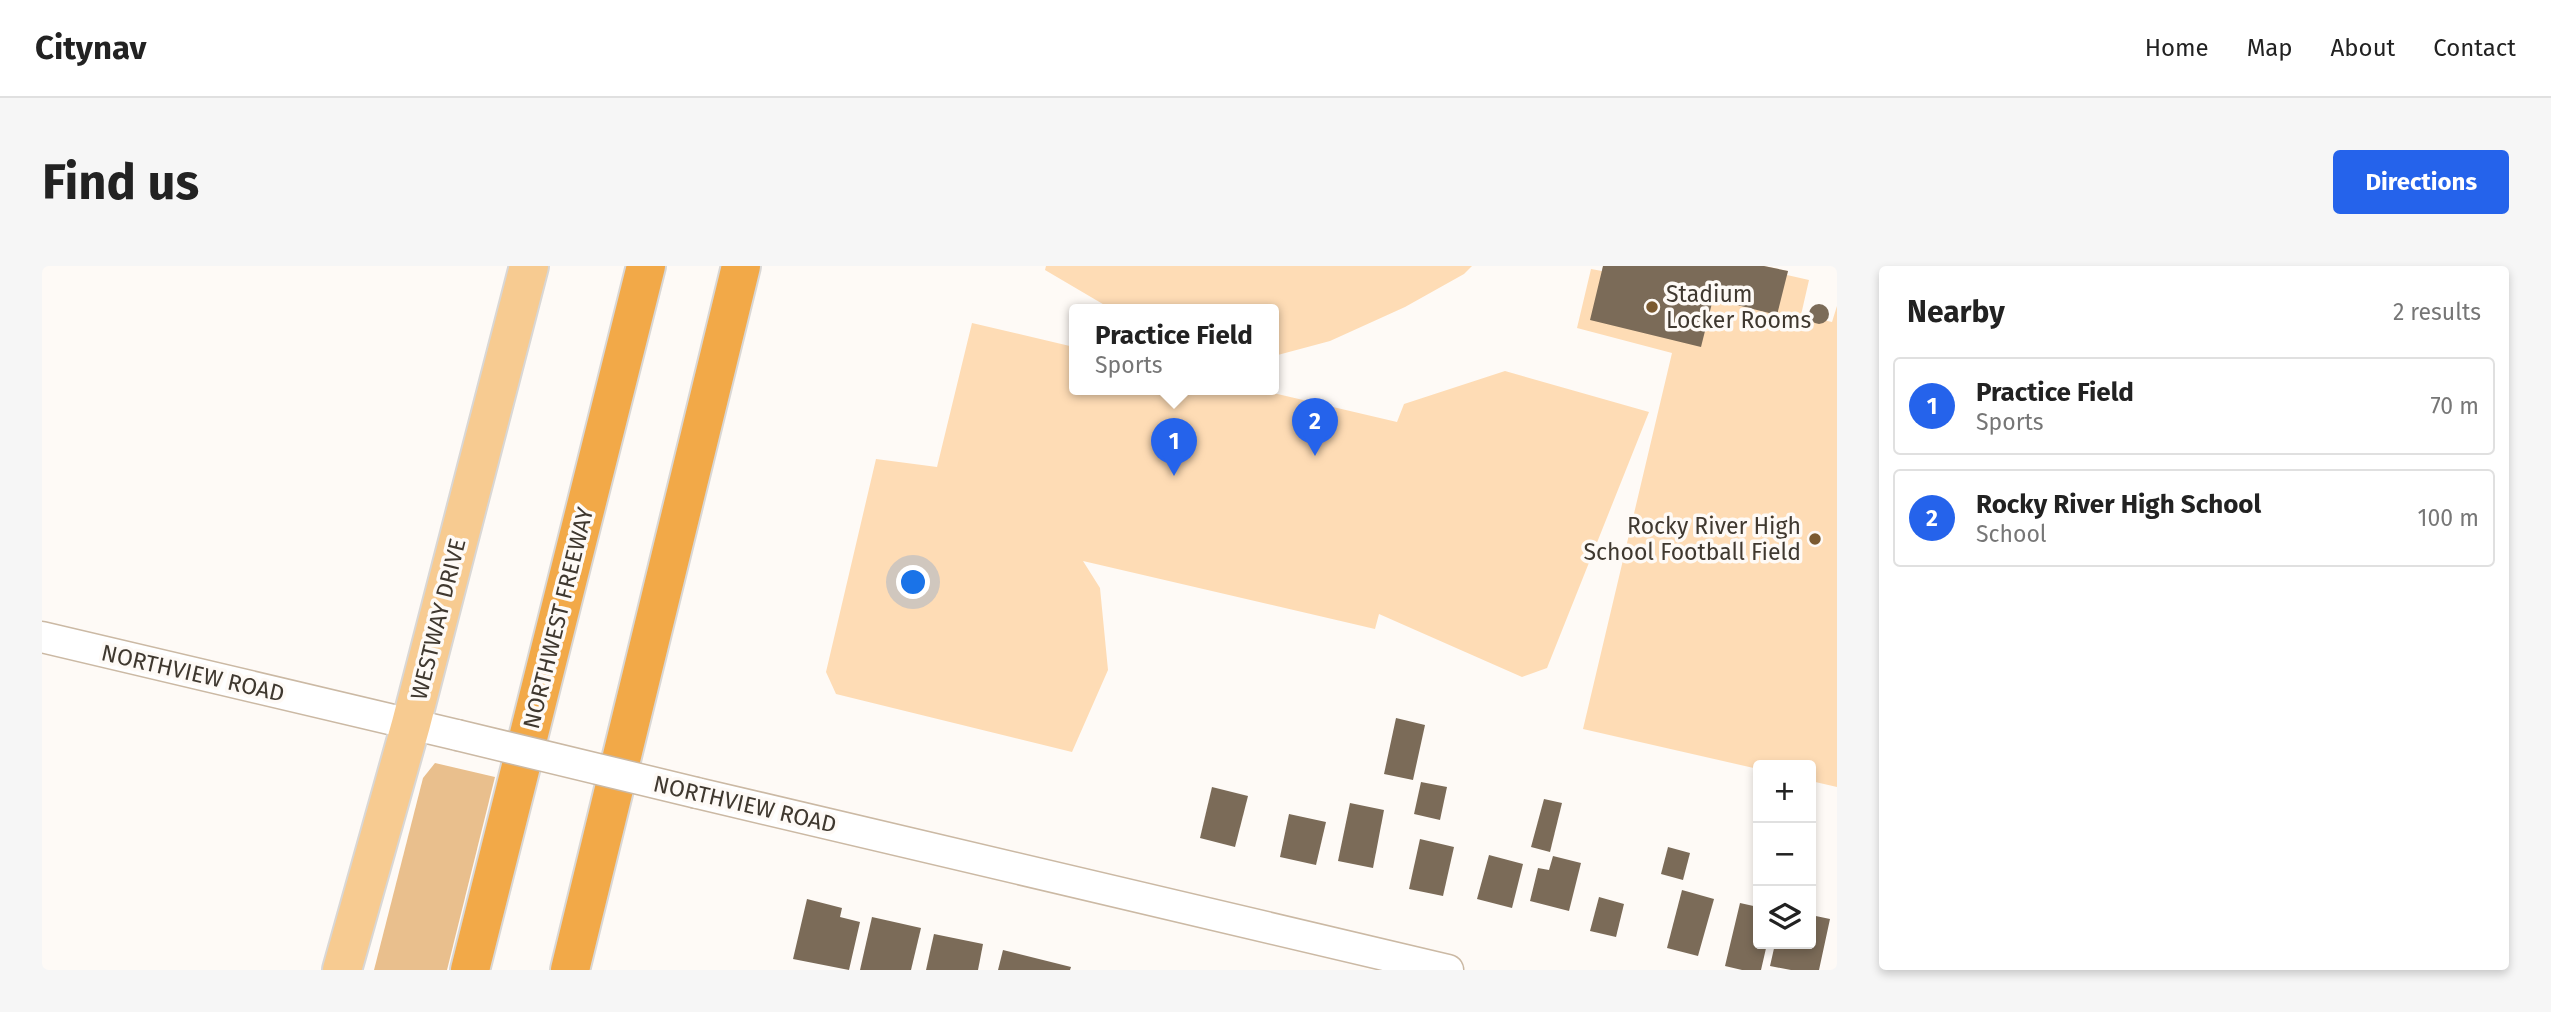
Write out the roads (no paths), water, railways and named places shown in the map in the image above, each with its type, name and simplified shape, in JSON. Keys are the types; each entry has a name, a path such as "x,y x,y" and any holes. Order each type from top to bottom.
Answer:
{"highway":[{"name":"NORTHWEST FREEWAY","path":"470,970 646,266"},
{"path":"570,970 741,266"}],"main road":[{"name":"WESTWAY DRIVE","path":"342,970 411,724 529,266"}],"street":[{"name":"NORTHVIEW ROAD","path":"42,637 1448,970"}],"place":[{"name":"Stadium Locker Rooms","path":"1652,307"},
{"name":"Rocky River High School","path":"1315,456"},
{"name":"Practice Field","path":"1174,476"},
{"name":"Rocky River High School Football Field","path":"1815,539"}]}
